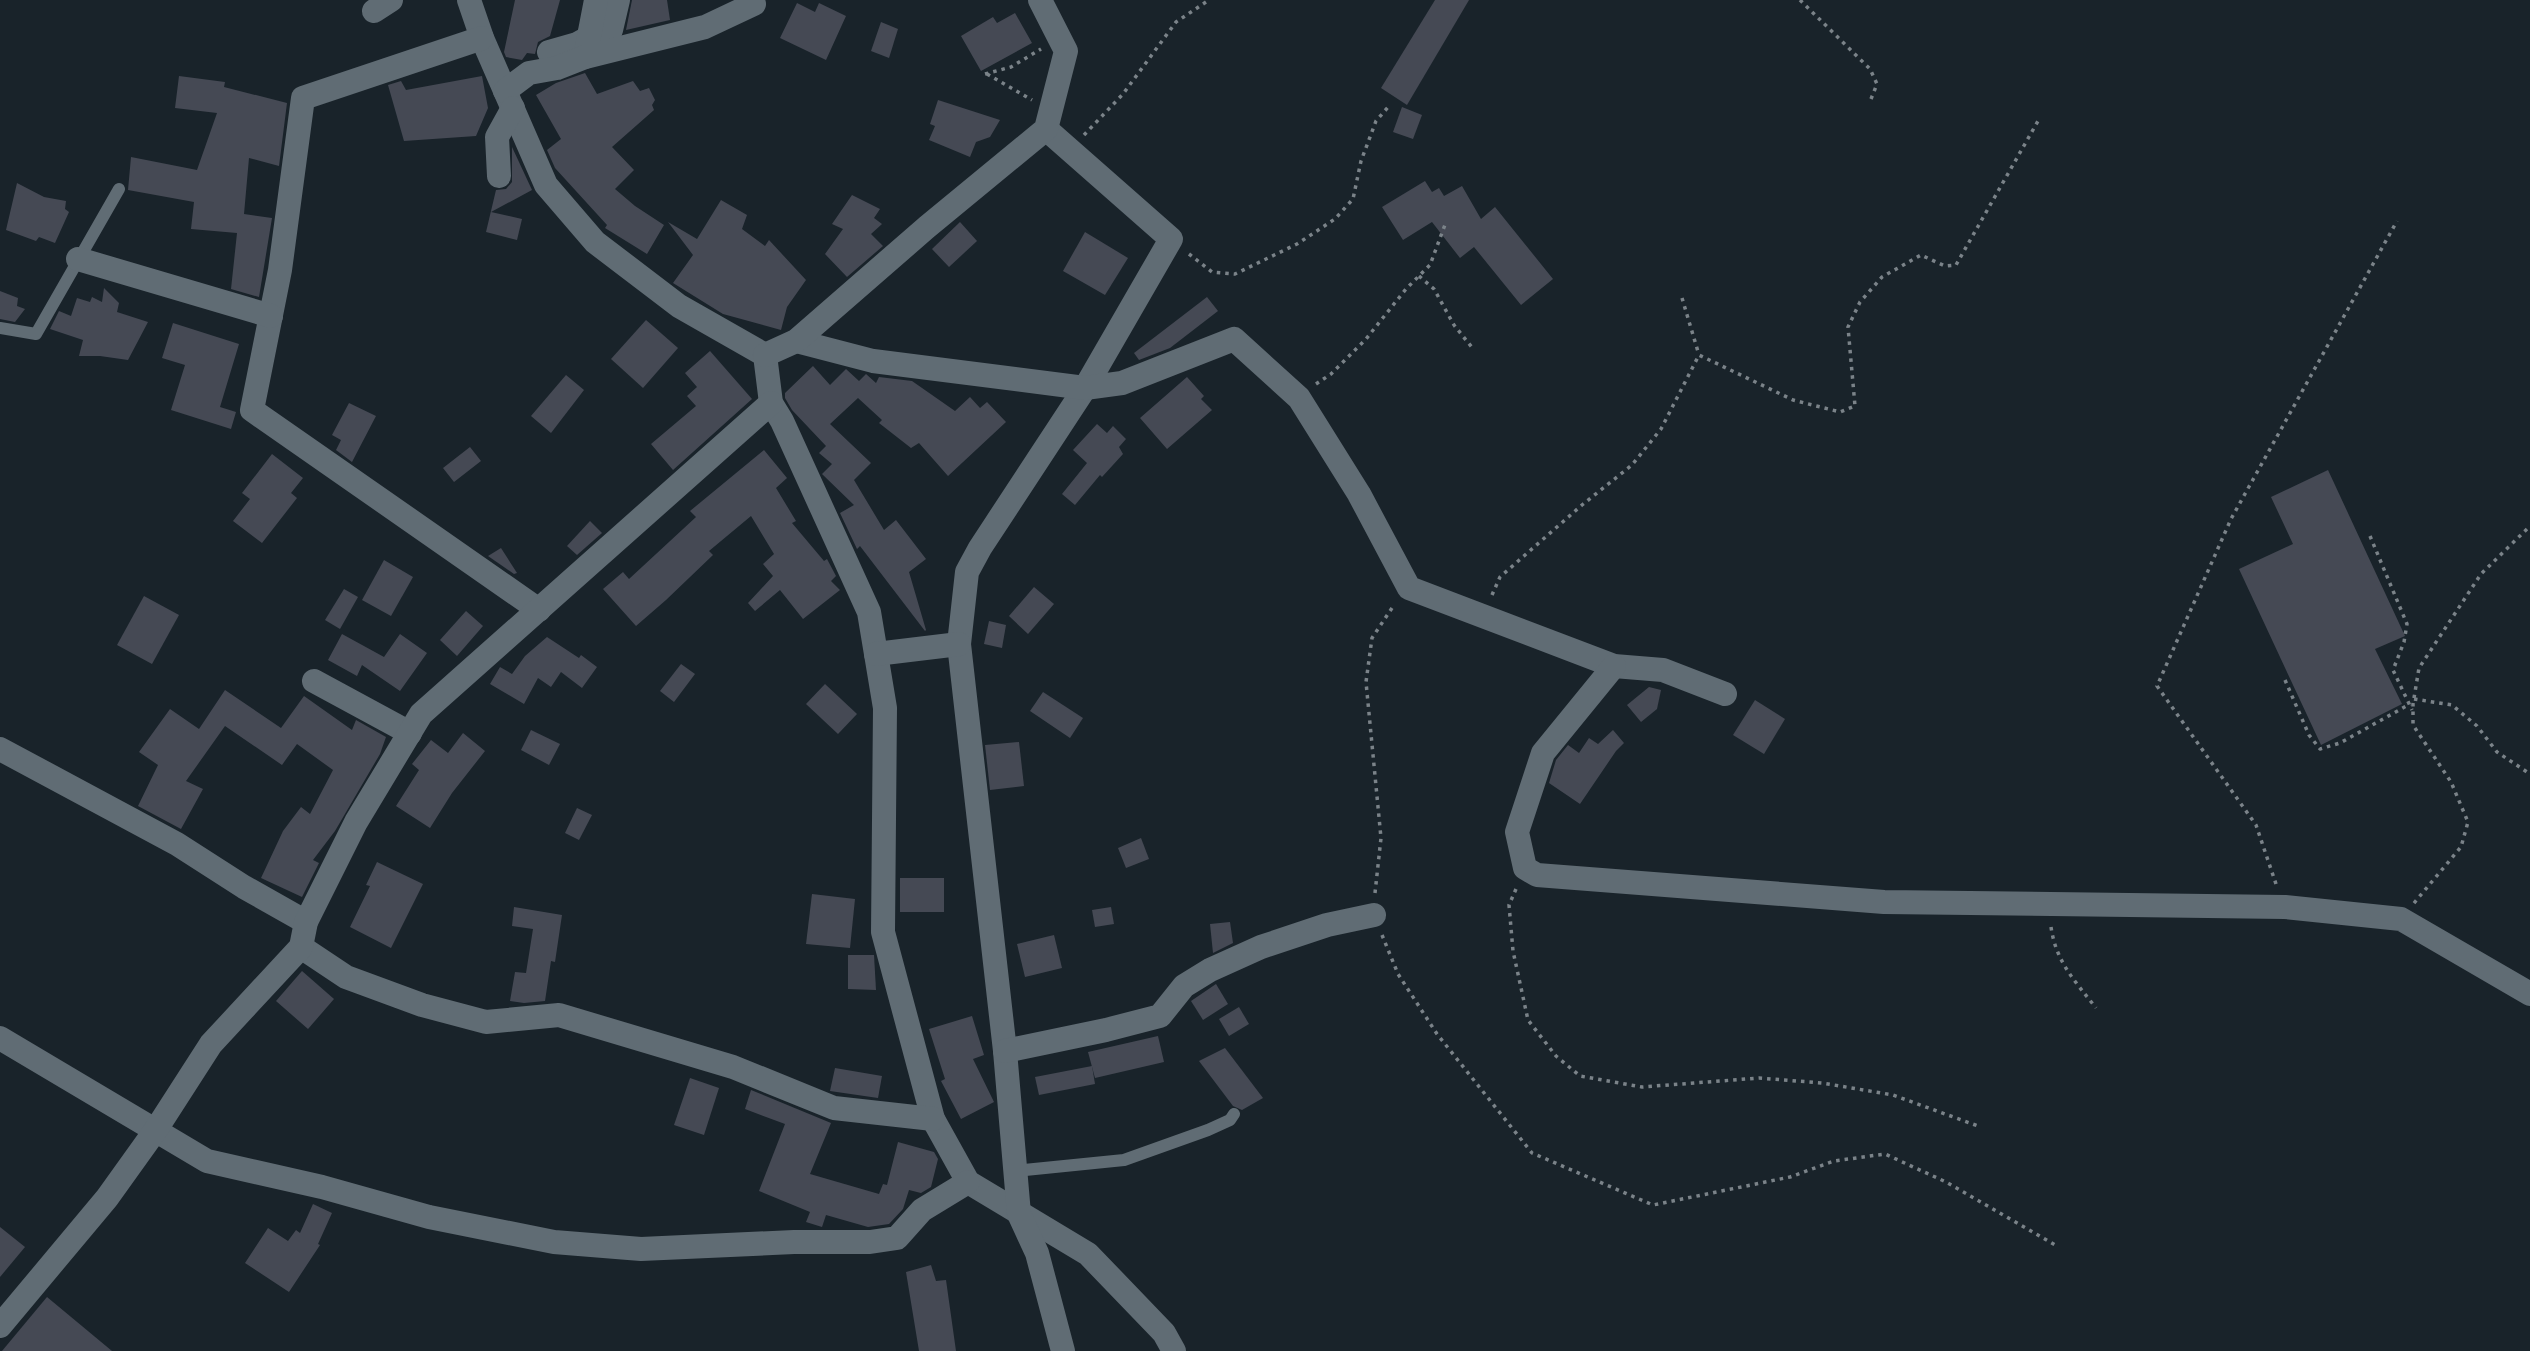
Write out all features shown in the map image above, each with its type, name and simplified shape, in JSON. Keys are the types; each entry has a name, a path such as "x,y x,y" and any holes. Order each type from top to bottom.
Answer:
{"street":[{"path":"469,0 482,38 546,185 596,242 679,306 765,355"},
{"path":"588,43 596,0"},
{"path":"499,176 497,137 509,100 529,73 557,68 588,43 611,30 618,0"},
{"path":"765,355 796,341 1048,120 1066,51 1040,0"},
{"path":"549,52 577,44 705,27 754,4"},
{"path":"482,38 303,98 280,270 252,410 539,610"},
{"path":"1048,120 1069,149 1171,239 1085,388 967,572 959,644 1005,1051 1019,1214 1037,1253 1063,1351"},
{"path":"78,259 271,316"},
{"path":"796,341 873,361 1085,388 1122,383 1234,339 1299,398 1359,494 1409,588 1614,666 1663,670 1725,694"},
{"path":"765,355 771,403 782,421 869,612 885,708 883,932 933,1119 968,1182 1088,1254 1164,1333 1174,1351"},
{"path":"0,1326 107,1198 211,1044 301,947 306,922 356,822 421,714 771,403"},
{"path":"876,654 959,644"},
{"path":"1614,666 1543,753 1517,832 1525,868 1538,875 1885,902 2285,907 2401,919 2530,994"},
{"path":"314,681 410,733"},
{"path":"0,749 177,844 244,887 306,922"},
{"path":"1005,1051 1160,1016 1184,986 1210,970 1261,947 1327,925 1374,915"},
{"path":"301,947 346,977 422,1005 486,1021 559,1015 733,1067 834,1108 933,1119"},
{"path":"0,1038 207,1161 322,1186 429,1217 554,1242 641,1249 794,1242 870,1242 897,1238 922,1210 968,1182"}],"lane":[{"path":"0,328 36,334 119,189"},
{"path":"1015,1171 1124,1160 1208,1130 1230,1120 1234,1114"}],"path":[{"path":"1069,149 1123,94 1176,22 1209,0"},
{"path":"1800,0 1870,69 1877,85 1871,99"},
{"path":"1048,120 985,74 1020,62 1036,53 1058,33"},
{"path":"1171,239 1212,272 1234,274 1297,244 1335,219 1353,199 1361,161 1376,121 1389,106"},
{"path":"1699,355 1793,400 1840,412 1856,406 1848,327 1860,302 1882,277 1921,255 1945,266 1956,265 2038,121"},
{"path":"2285,907 2256,825 2157,687 2231,519 2397,220"},
{"path":"1299,398 1331,374 1366,339 1406,289 1430,265 1446,222"},
{"path":"1419,276 1434,289 1454,325 1474,350"},
{"path":"1482,615 1500,577 1632,465 1661,429 1699,355 1682,298"},
{"path":"2401,919 2461,847 2468,822 2451,782 2413,726 2419,668 2481,574 2530,526"},
{"path":"2370,536 2407,624 2404,642 2393,670 2413,712"},
{"path":"1409,588 1387,613 1372,638 1366,682 1381,838 1374,915 1398,974 1430,1024 1532,1153 1653,1205 1790,1177 1834,1161 1885,1154 1946,1182 2057,1246"},
{"path":"2286,680 2309,735 2320,749 2340,743 2410,704"},
{"path":"2414,699 2452,705 2477,726 2497,752 2530,774"},
{"path":"1525,868 1509,905 1513,951 1528,1020 1556,1056 1580,1076 1642,1087 1759,1078 1822,1083 1893,1096 1978,1126"},
{"path":"2047,904 2054,948 2096,1009"}],"building":[{"path":"515,0 560,0 550,36 538,42 535,54 527,53 522,60 506,57 504,52"},
{"path":"632,0 667,0 670,20 626,30"},
{"path":"1435,0 1469,0 1407,105 1381,88"},
{"path":"797,3 815,12 819,3 846,16 826,60 780,38"},
{"path":"1015,13 1032,43 981,71 961,36 993,17 997,23"},
{"path":"881,22 898,29 889,58 871,51"},
{"path":"585,73 597,94 633,81 640,91 649,88 655,100 652,105 654,110 612,147 634,170 615,189 664,225 647,254 605,228 607,225 555,168 547,150 561,139 536,95 556,83"},
{"path":"179,76 225,82 224,87 287,103 279,166 249,158 244,214 272,218 259,297 231,289 237,233 191,229 194,202 128,190 131,157 197,170 217,113 175,108"},
{"path":"482,76 488,108 476,136 404,141 388,85 401,81 406,90"},
{"path":"938,100 1000,120 990,137 976,142 970,157 929,140 935,126 930,124"},
{"path":"1402,107 1422,115 1413,139 1393,132"},
{"path":"512,147 532,190 491,212 522,219 517,240 486,232 496,190 506,189 512,182"},
{"path":"1425,181 1432,192 1439,188 1444,196 1462,186 1481,219 1495,207 1553,279 1521,305 1474,247 1460,258 1432,222 1403,240 1382,207"},
{"path":"17,183 44,197 66,201 65,209 69,212 55,243 39,237 36,241 6,230"},
{"path":"852,195 880,209 874,218 882,224 871,234 883,246 847,277 825,254 843,229 832,224"},
{"path":"721,200 747,215 742,229 765,246 769,240 806,280 787,307 781,330 723,314 673,283 693,255 668,222 697,239"},
{"path":"960,222 977,241 949,267 932,249"},
{"path":"1085,232 1128,258 1105,295 1063,271"},
{"path":"104,288 119,303 117,312 148,322 128,360 79,356 83,340 50,329 59,311 71,316 77,298 90,302 92,297 102,302"},
{"path":"0,291 18,298 17,306 25,309 15,322 0,319"},
{"path":"1207,297 1218,311 1170,348 1139,360 1134,353"},
{"path":"646,320 678,348 643,388 611,359"},
{"path":"173,323 239,344 220,407 236,412 231,429 171,410 185,365 162,358"},
{"path":"710,351 752,399 673,470 651,444 696,406 687,396 697,387 685,373"},
{"path":"813,366 830,385 846,369 859,381 866,374 876,383 879,377 912,381 955,411 970,397 980,408 987,402 1006,422 948,476 919,443 911,448 879,423 882,420 858,398 830,424 871,463 854,480 884,530 896,520 926,559 909,572 925,631 860,546 857,549 840,513 854,505 822,474 832,464 819,453 826,446 792,410 785,398 785,393"},
{"path":"566,375 584,390 551,433 531,416"},
{"path":"1187,377 1204,396 1201,399 1212,410 1167,449 1140,418"},
{"path":"349,403 376,416 352,462 336,450 341,440 332,435"},
{"path":"1097,424 1107,433 1113,426 1126,439 1119,447 1123,454 1102,477 1100,475 1075,505 1062,494 1087,463 1073,450"},
{"path":"470,447 481,461 454,482 443,468"},
{"path":"764,450 787,478 776,488 796,521 792,523 824,561 827,559 836,576 831,581 840,590 803,619 780,590 755,611 748,603 773,576 763,564 774,554 751,516 709,551 713,555 636,626 603,589 623,572 629,579 696,517 690,511"},
{"path":"272,454 303,478 291,493 297,498 262,543 233,521 250,499 242,493"},
{"path":"2328,470 2405,636 2375,649 2402,704 2321,745 2239,569 2293,544 2271,497"},
{"path":"590,521 602,533 577,555 567,546"},
{"path":"501,548 517,573 514,574 488,556"},
{"path":"384,560 413,577 391,616 362,600"},
{"path":"1034,587 1054,604 1028,634 1009,616"},
{"path":"344,589 358,597 340,629 325,620"},
{"path":"144,596 179,615 152,664 117,645"},
{"path":"466,611 483,626 457,656 440,640"},
{"path":"989,621 1006,625 1002,648 984,644"},
{"path":"342,634 384,657 400,634 427,653 400,691 362,665 357,676 328,660"},
{"path":"547,637 597,667 582,688 561,672 551,687 538,678 524,704 490,684 500,667 512,674 525,656"},
{"path":"681,664 695,674 674,702 660,691"},
{"path":"825,684 857,714 838,734 806,704"},
{"path":"1649,687 1661,690 1657,709 1641,722 1627,705"},
{"path":"225,690 281,728 304,696 352,730 356,720 386,737 380,754 335,831 313,860 319,863 302,897 261,878 283,831 301,807 310,814 333,770 297,744 282,765 225,726 186,781 203,789 181,829 138,806 158,765 139,752 170,709 199,729"},
{"path":"1043,692 1083,718 1070,738 1030,711"},
{"path":"1755,700 1785,719 1764,754 1733,735"},
{"path":"531,730 560,744 549,765 521,750"},
{"path":"1613,730 1624,743 1580,804 1549,783 1556,760 1568,745 1579,753 1589,738 1598,744"},
{"path":"463,733 485,751 452,793 430,828 396,806 419,770 412,764 431,740 448,753"},
{"path":"1019,742 1024,786 990,790 985,745"},
{"path":"577,808 592,815 579,840 565,833"},
{"path":"1141,838 1149,859 1126,868 1118,848"},
{"path":"377,862 423,884 391,948 350,927 370,886 366,885"},
{"path":"900,878 944,878 944,912 900,912"},
{"path":"812,894 855,899 850,948 806,944"},
{"path":"514,907 562,915 555,962 551,961 545,1001 510,1001 515,972 526,973 533,929 512,926"},
{"path":"1111,907 1114,924 1095,927 1092,910"},
{"path":"1230,922 1233,943 1213,953 1210,924"},
{"path":"1054,935 1062,968 1025,977 1017,944"},
{"path":"848,955 874,955 876,990 848,989"},
{"path":"302,971 334,999 308,1029 276,1001"},
{"path":"1216,984 1228,1004 1203,1020 1191,1001"},
{"path":"1239,1007 1249,1024 1229,1036 1219,1019"},
{"path":"972,1016 984,1055 973,1059 994,1102 961,1119 941,1081 945,1079 929,1029"},
{"path":"1158,1036 1164,1062 1095,1078 1088,1052"},
{"path":"1225,1048 1263,1098 1242,1110 1233,1106 1199,1061"},
{"path":"1092,1066 1095,1084 1039,1095 1035,1077"},
{"path":"835,1068 882,1076 878,1098 830,1091"},
{"path":"690,1078 719,1088 704,1135 674,1125"},
{"path":"751,1090 831,1123 810,1174 879,1194 883,1184 887,1185 898,1142 934,1152 938,1159 931,1187 921,1193 909,1190 903,1209 889,1224 868,1227 826,1215 822,1227 806,1222 810,1212 759,1191 785,1124 745,1109"},
{"path":"313,1204 332,1213 318,1244 320,1245 289,1292 245,1263 268,1228 288,1241 296,1230 300,1233"},
{"path":"0,1227 25,1247 0,1277"},
{"path":"931,1265 936,1281 946,1280 956,1351 919,1351 906,1272"},
{"path":"47,1297 112,1351 2,1351"}]}
